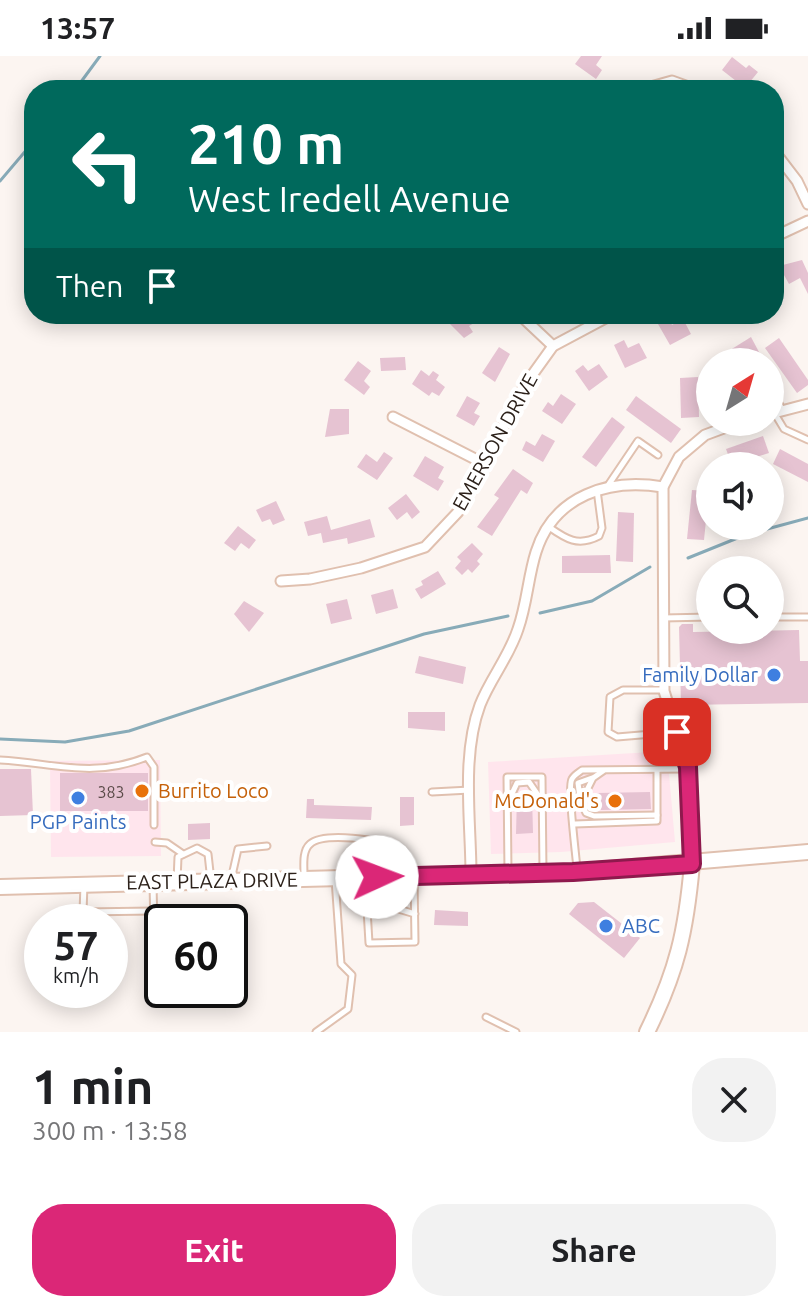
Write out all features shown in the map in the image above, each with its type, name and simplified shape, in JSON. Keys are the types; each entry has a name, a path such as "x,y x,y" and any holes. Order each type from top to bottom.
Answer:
{"main road":[{"name":"EAST PLAZA DRIVE","path":"0,887 577,872 808,852"},
{"path":"647,1032 675,971 686,926 692,864"}],"street":[{"path":"784,164 797,181 808,204"},
{"path":"784,232 808,221"},
{"path":"530,324 553,346"},
{"name":"EMERSON DRIVE","path":"281,581 310,579 361,568 425,547 458,512 525,385 553,346 594,324"},
{"path":"784,410 808,404"},
{"path":"393,417 483,463"},
{"path":"692,864 688,769 664,690 663,487 679,457 704,436"},
{"path":"471,875 471,746 480,705 513,646 536,551 548,527 572,500 609,484 663,487"}],"lane":[{"path":"784,429 808,440"},
{"path":"609,484 638,441 658,455"},
{"path":"548,527 571,542 589,541 599,536 602,528 597,490"},
{"path":"663,618 696,617"},
{"path":"784,617 808,617"},
{"path":"664,690 623,690 610,697 608,732 617,737 677,732"},
{"path":"0,760 36,762 64,770 100,770 147,757 154,767 154,825"},
{"path":"577,872 575,824 569,791 571,779 582,770 688,769"},
{"path":"604,770 578,783 577,797 582,807 594,816 657,815"},
{"path":"575,824 657,821 657,770"},
{"path":"508,874 507,777 542,777 543,873"},
{"path":"582,807 593,778"},
{"path":"507,836 512,787 529,782 542,802"},
{"path":"432,792 471,790"},
{"path":"304,879 305,853 310,844 318,840 368,840 374,847 377,877"},
{"path":"155,842 167,843 183,854"},
{"path":"231,881 238,849 267,846"},
{"path":"177,882 178,857 197,848 208,854 211,882"},
{"path":"414,876 415,914 415,942 369,943 366,939 367,909 395,908 415,914"},
{"path":"316,1032 348,1009 352,975 341,964 335,878"},
{"path":"153,883 153,904"},
{"path":"84,884 83,912 144,911"},
{"path":"486,1017 516,1032"}],"shaded area":[{"name":"McDonald's","path":"667,751 675,842 561,852 491,854 488,762"},
{"path":"160,760 161,856 51,857 50,761"}],"building":[{"path":"581,56 602,56 596,65 602,70 596,79 575,64"},
{"path":"732,57 746,68 749,65 758,72 752,80 735,80 722,70"},
{"path":"802,260 808,273 808,294 800,278 789,284 784,275 784,265"},
{"path":"450,324 472,324 469,326 473,332 464,338"},
{"path":"658,324 686,324 691,334 670,345"},
{"path":"751,337 757,348 733,348"},
{"path":"779,338 808,380 808,385 797,393 784,375 784,348 765,348"},
{"path":"624,340 628,348 639,343 647,358 625,368 614,345"},
{"path":"499,347 510,354 495,382 482,373"},
{"path":"405,357 406,370 381,371 380,358"},
{"path":"358,361 371,371 364,381 370,387 364,395 344,380"},
{"path":"599,364 608,377 589,391 575,371 583,365 588,371"},
{"path":"421,370 429,376 433,371 439,375 436,380 445,387 439,396 432,392 429,396 412,384"},
{"path":"696,377 696,417 681,418 680,378"},
{"path":"561,394 576,404 562,424 542,411 548,402 553,406"},
{"path":"467,396 480,403 474,413 480,416 474,426 456,416"},
{"path":"636,396 681,429 671,443 626,410"},
{"path":"330,409 349,409 349,434 325,437"},
{"path":"612,417 625,427 596,467 582,457"},
{"path":"542,434 555,441 543,462 522,450 526,441 535,446"},
{"path":"763,436 769,452 727,452 726,449"},
{"path":"780,449 808,464 808,482 784,470 784,452 779,452"},
{"path":"384,452 393,458 377,480 357,467 366,454 377,462"},
{"path":"425,456 444,467 438,478 444,481 438,491 413,476"},
{"path":"513,469 533,483 527,494 521,490 492,536 477,527 499,498 494,495"},
{"path":"692,490 696,490 696,540 687,539"},
{"path":"406,494 420,512 412,519 407,512 397,520 388,508"},
{"path":"276,501 285,520 273,525 270,519 262,522 256,510"},
{"path":"618,512 634,513 633,562 616,561"},
{"path":"327,516 331,530 370,519 375,537 348,544 347,538 323,543 321,533 308,536 304,522"},
{"path":"238,526 256,540 249,549 241,543 235,551 224,543"},
{"path":"472,543 483,554 477,561 480,564 472,573 468,569 462,575 455,568 461,561 457,557"},
{"path":"610,555 611,573 562,573 562,556"},
{"path":"438,571 446,584 421,599 415,589 423,585 421,581"},
{"path":"393,589 398,608 376,614 371,595"},
{"path":"347,599 352,619 331,624 326,604"},
{"path":"244,601 264,613 249,632 234,614"},
{"path":"693,624 696,644 784,644 784,630 799,630 800,661 808,661 808,703 681,705 679,627"},
{"path":"419,656 466,667 463,684 415,673"},
{"path":"408,712 445,712 445,731 408,728"},
{"path":"0,769 31,769 33,815 0,816"},
{"path":"60,773 148,773 148,811 60,811"},
{"path":"650,792 651,809 601,810 597,805 597,793"},
{"path":"517,796 532,796 533,833 516,834"},
{"path":"400,797 414,797 414,825 400,826"},
{"path":"307,799 314,799 314,805 372,807 371,820 306,818"},
{"path":"210,823 210,839 188,840 188,824"},
{"path":"594,902 640,938 624,958 569,914 578,903"},
{"path":"435,910 468,912 468,926 434,925"}],"waterway":[{"path":"82,80 100,56"},
{"path":"0,181 24,153"},
{"path":"688,558 745,535 808,518"},
{"path":"540,613 592,601 650,567"},
{"path":"0,739 65,742 129,731 424,634 508,616"}],"place":[{"name":"Family Dollar","path":"774,675"},
{"name":"Burrito Loco","path":"142,791"},
{"name":"PGP Paints","path":"78,798"},
{"name":"McDonald's","path":"615,801"},
{"name":"ABC","path":"606,926"}],"route":[{"path":"377,877 573,872 692,864 688,767 677,732"}]}
